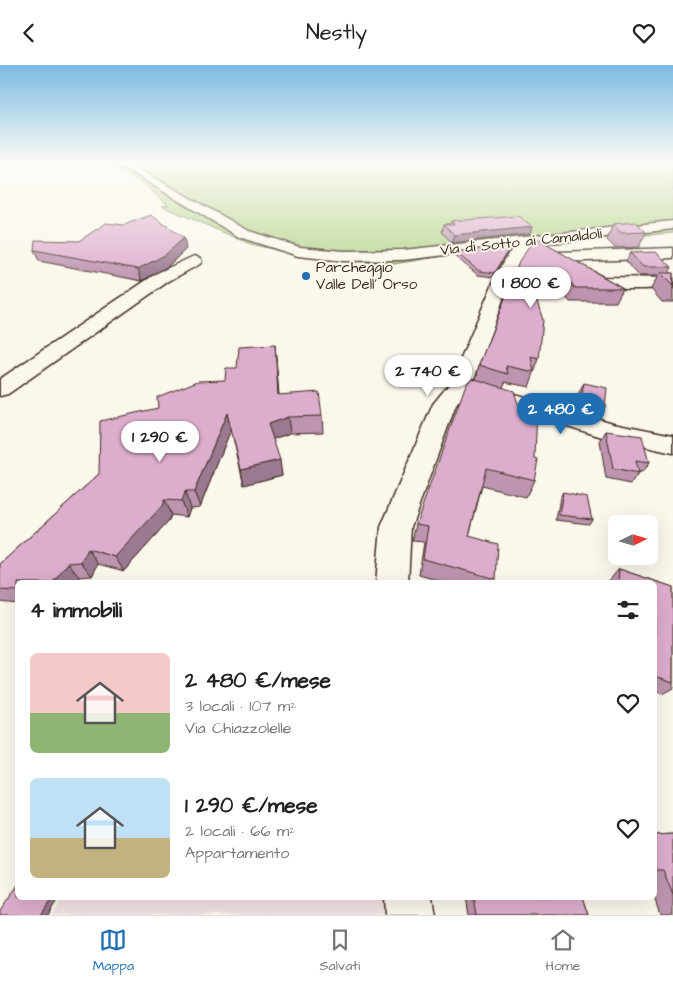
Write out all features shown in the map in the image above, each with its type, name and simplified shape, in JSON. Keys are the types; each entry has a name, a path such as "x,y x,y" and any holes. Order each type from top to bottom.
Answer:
{"street":[{"name":"Via di Sotto ai Camaldoli","path":"190,203 244,234 298,251 344,256 403,255 672,225"},
{"path":"392,580 396,527 445,404 461,384 501,283 516,254 530,241 599,282 673,283"},
{"path":"558,257 673,253"},
{"path":"0,389 163,277 194,261"},
{"path":"461,384 611,431 673,444"},
{"path":"408,900 410,915"}],"shaded area":[{"path":"61,900 386,900 388,915 52,915"}],"green space":[{"path":"165,203 673,203 673,233 507,246 394,264 311,258 250,244 162,206 168,205"}],"building":[{"path":"151,215 184,238 165,255 138,269 34,250 35,240 79,241 106,223 124,225"},
{"path":"518,216 532,227 454,235 444,224 454,224 451,221"},
{"path":"636,222 646,232 621,233 613,224"},
{"path":"535,238 623,288 575,288 561,271 526,268 543,320 539,359 531,357 534,372 506,366 508,374 479,365 519,262"},
{"path":"511,245 495,273 479,271 455,252"},
{"path":"656,252 672,267 643,267 630,253"},
{"path":"660,273 673,273 673,285 672,285"},
{"path":"275,345 278,395 319,392 322,416 288,417 268,424 280,460 241,469 227,413 194,492 185,492 181,501 164,500 162,506 115,557 88,549 81,562 68,563 54,580 15,580 15,591 0,590 0,564 99,474 100,421 158,408 157,397 198,381 225,380 226,368 237,368 239,347"},
{"path":"472,378 514,391 518,404 537,408 535,459 538,460 534,480 486,468 469,536 498,544 496,579 423,559 428,526 416,524 466,384"},
{"path":"584,383 607,388 605,407 581,400"},
{"path":"606,431 642,436 649,463 635,461 638,474 613,469"},
{"path":"563,492 587,497 592,519 559,515"},
{"path":"619,569 652,580 618,580"},
{"path":"657,582 673,587 673,682 657,677"},
{"path":"673,834 673,895 663,870 657,870 657,835"},
{"path":"15,889 15,900 51,900 41,915 0,915 0,911"},
{"path":"474,900 584,900 589,915 477,915"}],"place":[{"name":"Parcheggio Valle Dell' Orso","path":"306,276"}]}
